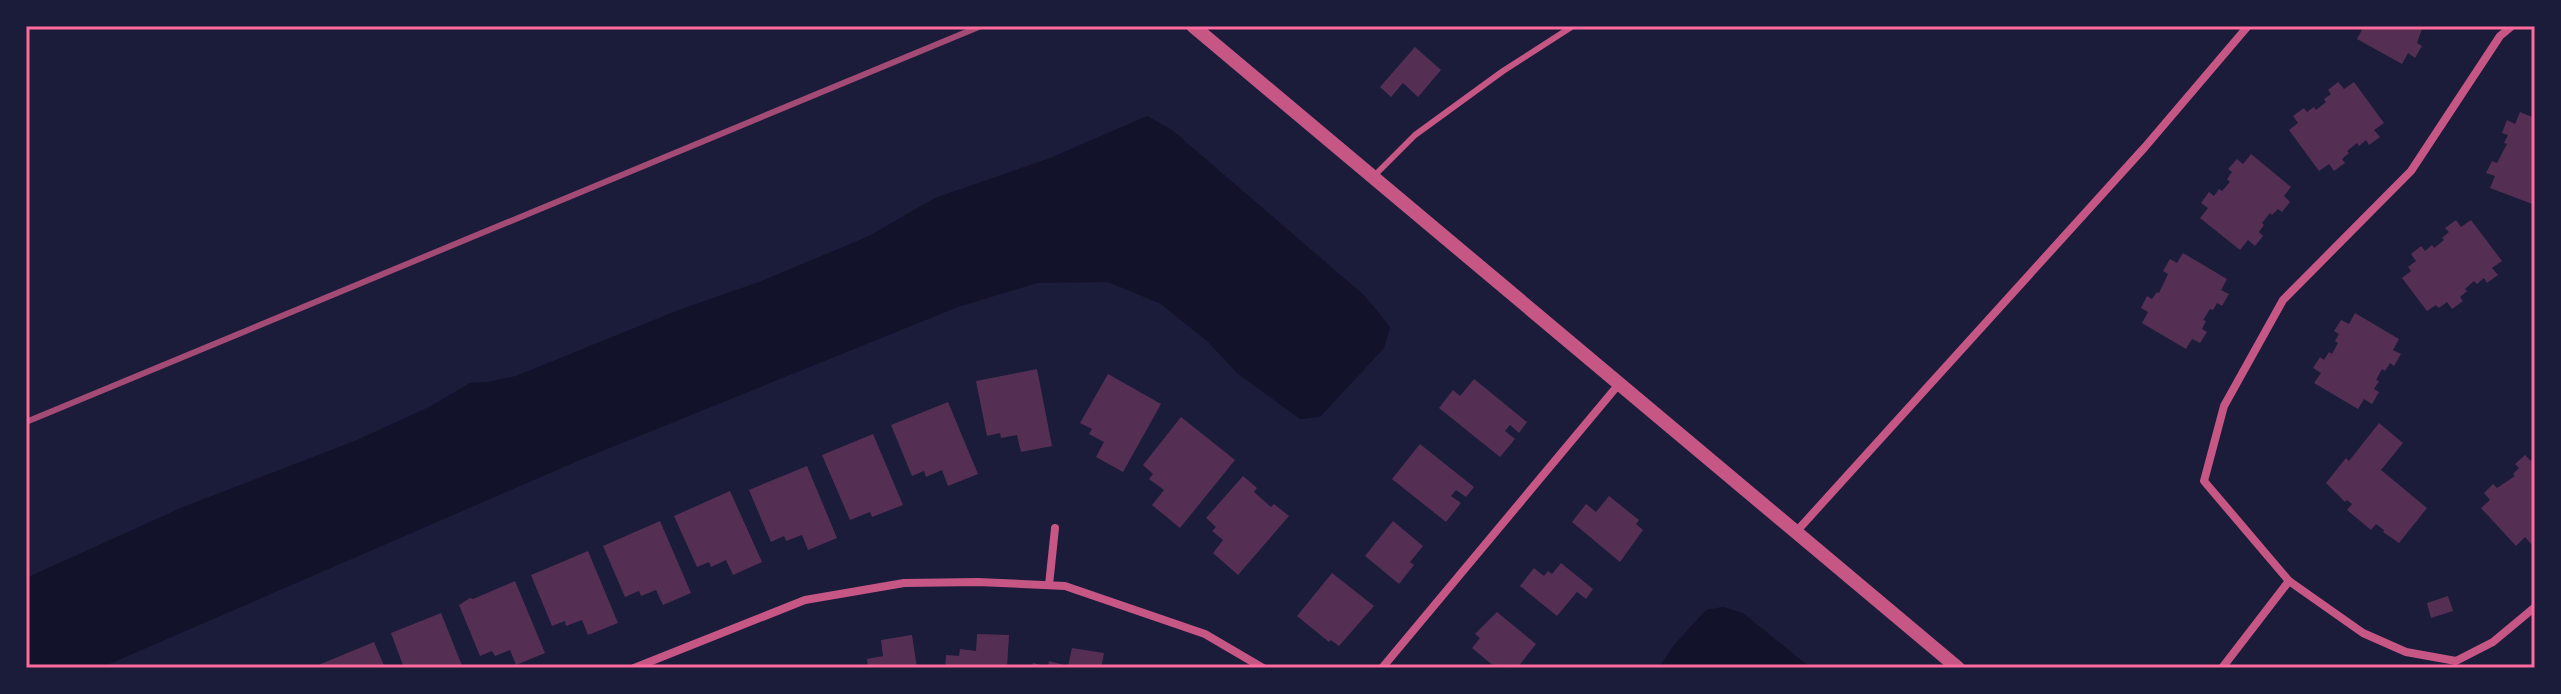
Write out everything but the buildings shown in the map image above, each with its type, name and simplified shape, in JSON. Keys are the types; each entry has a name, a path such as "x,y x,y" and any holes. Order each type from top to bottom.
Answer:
{"street":[{"path":"1193,26 1958,668"},
{"path":"1796,532 2145,147 2248,26"},
{"path":"2512,26 2500,36 2411,171 2283,300 2224,406 2204,481 2289,581 2363,633 2406,652 2456,661 2493,642 2535,607"},
{"path":"1382,668 1619,384"},
{"path":"1049,585 1055,528"},
{"path":"2222,668 2289,581"},
{"path":"634,668 805,600 904,583 978,582 1065,586 1205,634 1263,668"}],"lane":[{"path":"1373,177 1415,135 1503,71 1573,26"}],"shaded area":[{"path":"1147,116 1172,130 1366,297 1390,327 1384,348 1320,417 1300,419 1237,373 1208,342 1161,304 1108,282 1037,283 958,307 580,460 100,668 26,668 26,578 183,507 357,440 429,407 470,383 516,376 676,311 759,282 867,237 935,198 1050,158"},
{"path":"1723,607 1743,613 1811,668 1658,668 1706,610"}],"railway":[{"path":"26,422 981,26"}]}
